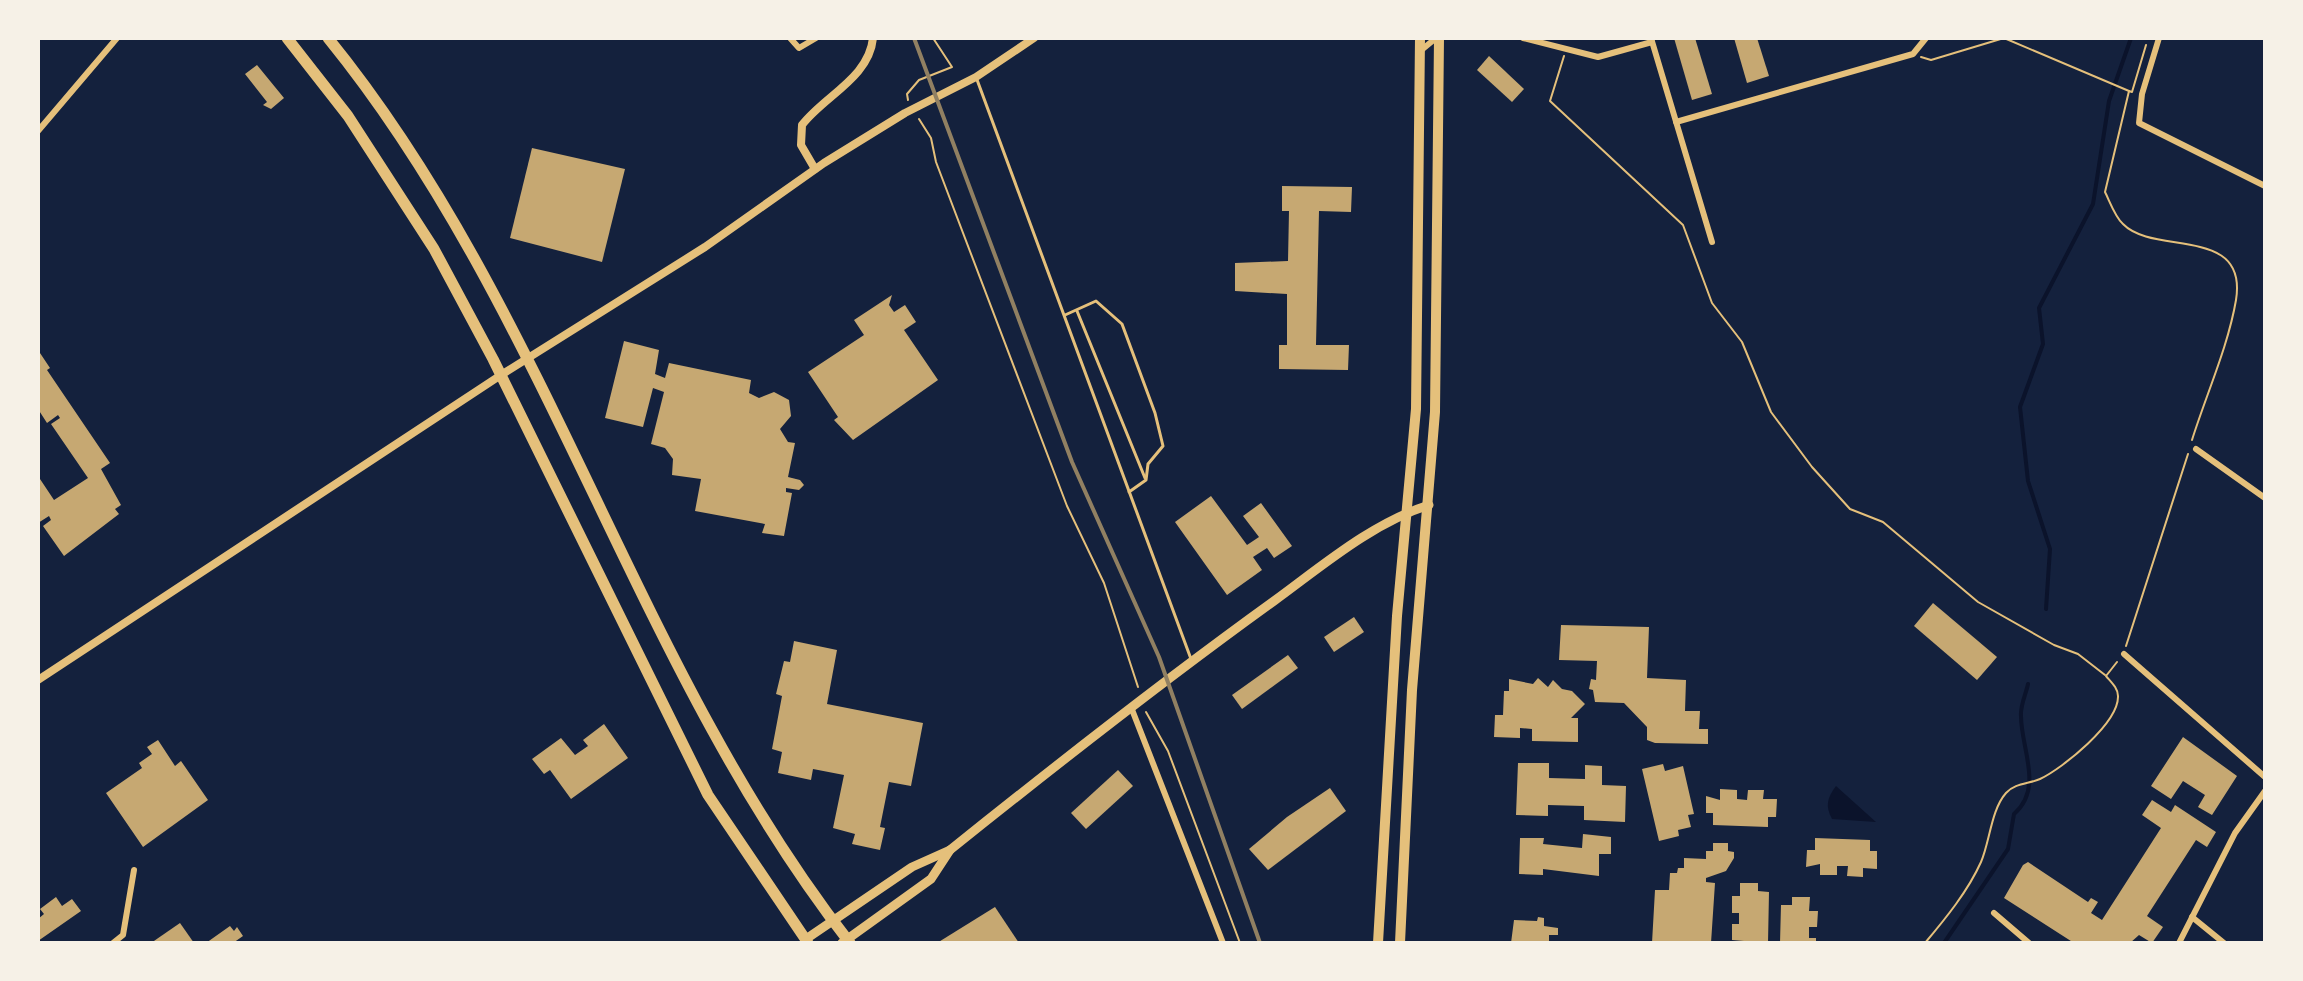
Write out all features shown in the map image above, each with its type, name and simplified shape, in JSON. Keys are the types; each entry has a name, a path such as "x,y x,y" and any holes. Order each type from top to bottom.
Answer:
{"highway":[{"path":"287,38 348,116 421,225 501,375 708,795 805,942"},
{"path":"328,38 379,104 440,196 483,269 714,736 768,829 847,942"}],"main road":[{"path":"1378,943 1390,732 1416,409 1420,38"},
{"path":"1400,943 1410,732 1435,412 1438,38"},
{"path":"805,942 832,920 912,867 950,850 1192,660 1362,539 1407,512 1429,505"},
{"path":"1390,732 1410,732"},
{"path":"847,942 931,879 950,850"}],"street":[{"path":"38,131 117,38"},
{"path":"791,39 799,48 816,38"},
{"path":"815,169 801,145 802,125 859,70 871,52 873,38"},
{"path":"38,680 527,358 705,247 815,169 905,113 976,77 1034,38"},
{"path":"1419,52 1438,38"},
{"path":"1523,38 1567,52 1598,57 1652,40 1712,242"},
{"path":"1676,122 1913,54 1926,38"},
{"path":"2159,38 2142,94 2139,123 2265,186"},
{"path":"2196,449 2265,498"},
{"path":"2124,654 2265,777"},
{"path":"1131,707 1223,943"},
{"path":"2179,943 2235,833 2265,791"},
{"path":"113,943 123,935 134,870"},
{"path":"1994,913 2029,943"},
{"path":"2192,917 2224,943"}],"lane":[{"path":"976,77 1192,660"},
{"path":"1063,316 1096,301 1122,324 1160,428 1163,446 1159,455 1148,464 1146,480 1129,492"},
{"path":"1077,311 1146,480"}],"path":[{"path":"907,98 919,80 952,67 933,38"},
{"path":"1913,54 1931,60 2004,38 2132,92 2149,38"},
{"path":"1567,52 1550,101 1683,225 1712,303 1742,342 1771,412 1812,467 1850,509 1883,522 1978,602 2054,645 2078,654 2106,676 2117,690 2119,700 2104,725 2066,762 2039,779 2009,789 2001,800 1981,861 1965,890 1925,943"},
{"path":"2106,676 2124,654 2236,298 2234,274 2219,254 2203,246 2150,237 2123,225 2105,192 2129,91"},
{"path":"921,124 931,138 941,174 1067,506 1104,583 1134,676"},
{"path":"1147,716 1168,751 1240,943"}],"water":[{"path":"1836,786 1876,822 1832,819 1828,802"}],"building":[{"path":"1674,38 1695,38 1712,94 1692,100"},
{"path":"1734,38 1757,38 1769,76 1747,83"},
{"path":"1489,56 1524,89 1512,102 1477,70"},
{"path":"257,65 284,98 271,109 263,105 267,102 245,74"},
{"path":"532,148 625,169 602,262 510,238"},
{"path":"1282,186 1352,187 1351,212 1319,211 1316,345 1349,345 1348,370 1279,369 1279,345 1287,345 1287,294 1235,291 1235,263 1288,261 1289,211 1282,211"},
{"path":"892,295 889,305 894,312 905,305 916,322 904,330 938,380 853,440 834,420 838,417 808,372 864,335 854,320"},
{"path":"624,341 659,350 655,374 665,378 669,363 751,380 749,393 759,398 774,392 789,400 791,416 780,429 788,442 795,443 788,477 800,480 804,485 799,490 786,488 786,492 792,493 784,536 762,533 765,524 695,511 701,479 672,475 673,459 665,448 651,444 664,392 653,388 643,427 605,418"},
{"path":"38,350 50,368 47,370 110,463 101,469 121,505 115,509 119,514 64,556 43,526 51,520 49,516 38,523 38,476 54,500 88,478 51,424 60,418 58,415 47,423 38,409"},
{"path":"1211,496 1247,545 1259,537 1243,516 1261,503 1292,546 1274,558 1267,548 1253,557 1262,570 1227,595 1175,522"},
{"path":"1933,603 1997,657 1977,680 1914,626"},
{"path":"1354,617 1364,632 1334,652 1324,637"},
{"path":"1561,625 1649,627 1647,678 1686,680 1685,711 1700,711 1699,729 1708,729 1708,744 1655,743 1647,740 1647,727 1624,703 1595,702 1593,690 1589,689 1591,679 1596,680 1597,661 1559,660"},
{"path":"794,641 837,650 827,704 923,723 911,786 889,782 880,827 885,828 880,850 852,844 855,834 833,828 844,775 813,769 811,780 778,773 782,752 772,749 782,696 776,694 784,661 790,662"},
{"path":"1288,655 1298,668 1242,709 1232,695"},
{"path":"1538,678 1548,687 1553,680 1562,689 1572,691 1585,704 1571,718 1578,718 1578,742 1532,741 1532,729 1520,728 1520,738 1494,737 1495,715 1503,715 1504,691 1509,691 1509,679 1533,684"},
{"path":"604,724 628,758 571,799 550,770 544,774 532,759 561,738 575,755 588,746 583,740"},
{"path":"2183,737 2237,776 2212,815 2198,807 2205,795 2183,781 2171,799 2151,786"},
{"path":"158,740 175,766 181,761 208,800 143,847 106,793 142,768 139,763 152,754 147,747"},
{"path":"1518,763 1549,763 1549,778 1585,779 1585,765 1602,766 1602,785 1626,786 1625,822 1584,820 1584,806 1548,805 1548,816 1516,815"},
{"path":"1663,764 1665,771 1683,766 1694,814 1688,815 1691,827 1678,830 1679,836 1659,841 1642,769"},
{"path":"1118,770 1133,786 1086,829 1071,813"},
{"path":"1330,788 1346,811 1268,870 1249,849 1287,817"},
{"path":"1720,789 1737,790 1737,799 1747,800 1748,790 1764,790 1763,799 1777,799 1776,817 1768,817 1768,827 1713,825 1713,813 1706,813 1706,796 1720,800"},
{"path":"2152,800 2171,812 2175,805 2216,832 2207,847 2196,840 2147,916 2163,927 2152,943 2139,935 2130,943 2074,943 2004,898 2023,865 2028,862 2088,902 2091,898 2098,902 2091,913 2102,920 2161,828 2142,815"},
{"path":"1583,834 1611,837 1611,854 1599,854 1599,876 1543,869 1543,875 1519,874 1520,838 1544,838 1543,844 1582,848"},
{"path":"1815,838 1870,840 1870,851 1877,851 1877,869 1863,868 1863,877 1847,876 1848,866 1837,866 1837,875 1820,875 1820,864 1806,867 1807,850 1815,850"},
{"path":"1713,843 1728,843 1728,851 1734,852 1734,858 1726,871 1706,878 1706,882 1715,883 1711,943 1652,943 1655,890 1669,890 1670,873 1684,868 1684,858 1706,859 1706,851 1713,851"},
{"path":"1740,883 1758,883 1758,891 1769,892 1768,943 1732,940 1732,924 1739,924 1739,913 1732,913 1732,896 1740,896"},
{"path":"56,897 62,906 72,899 81,911 38,941 38,919 44,914 40,909"},
{"path":"1792,897 1810,897 1809,911 1818,911 1817,927 1809,927 1809,938 1816,938 1816,943 1780,943 1781,905 1792,905"},
{"path":"995,907 1019,943 937,943"},
{"path":"1538,917 1544,918 1544,926 1558,928 1558,935 1549,935 1549,943 1511,943 1514,920 1537,921"},
{"path":"180,923 194,943 151,943"},
{"path":"230,926 234,931 237,927 243,936 233,943 206,943"}],"waterway":[{"path":"2046,609 2050,549 2028,481 2020,407 2043,344 2039,308 2093,204 2109,101 2131,38"},
{"path":"1944,943 2008,849 2014,814 2028,792 2029,768 2021,712 2028,684"}],"railway":[{"path":"914,38 1072,462 1159,657 1260,943"}]}
